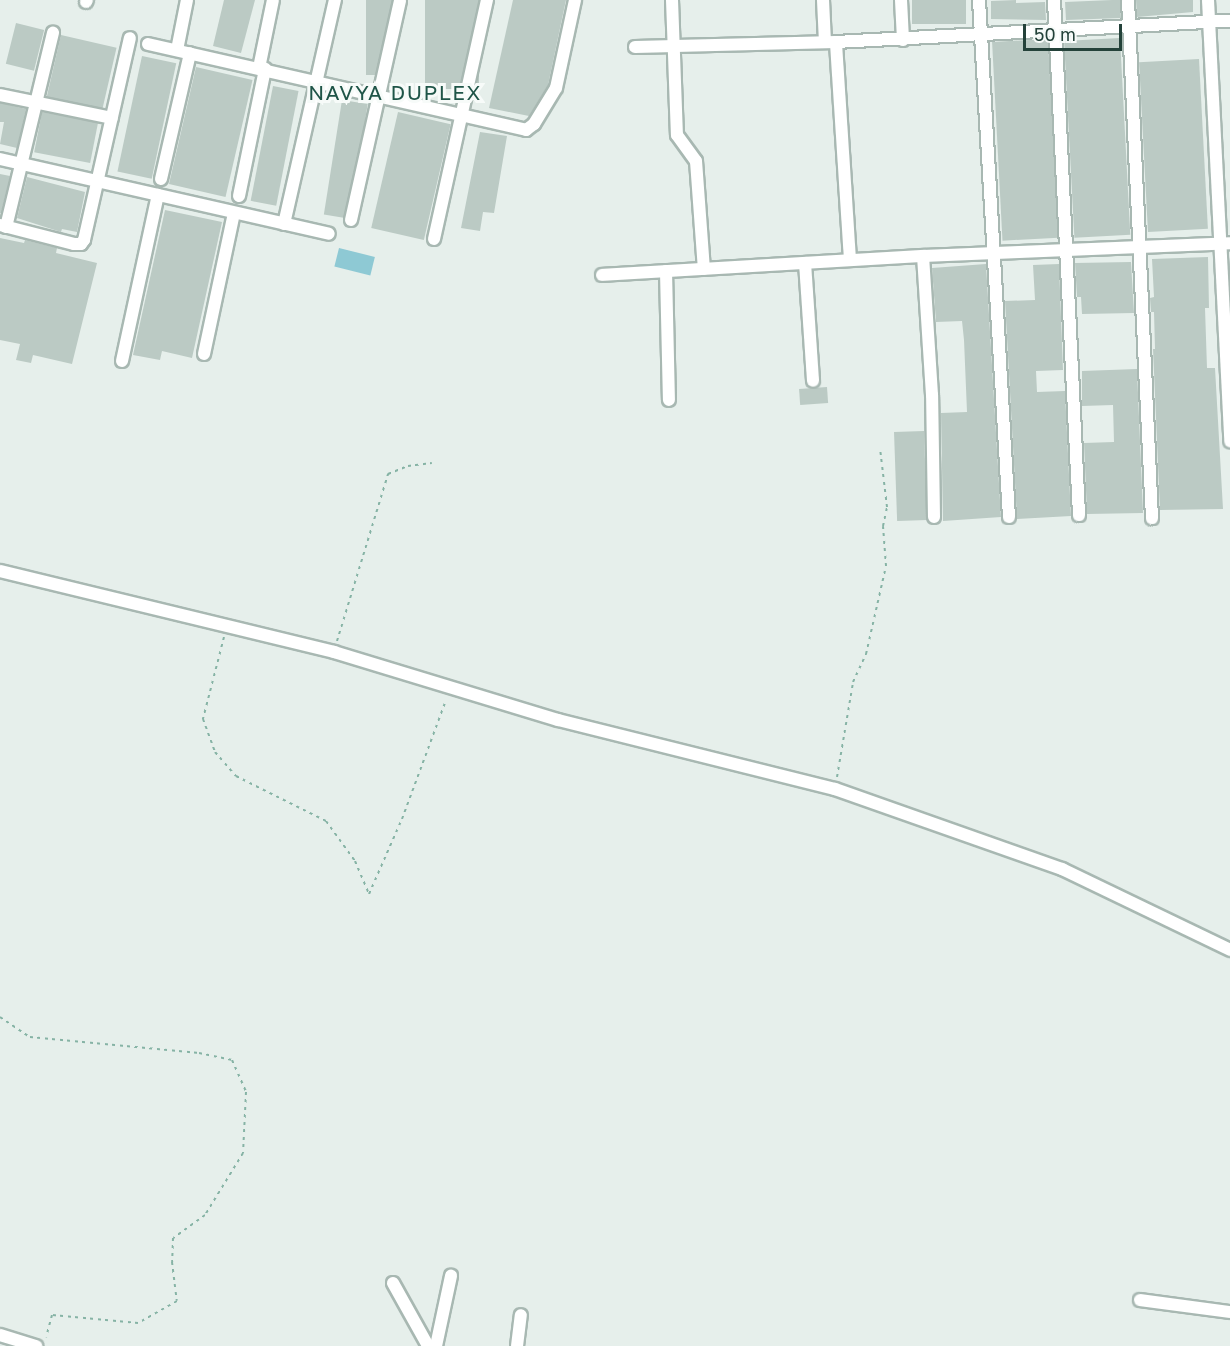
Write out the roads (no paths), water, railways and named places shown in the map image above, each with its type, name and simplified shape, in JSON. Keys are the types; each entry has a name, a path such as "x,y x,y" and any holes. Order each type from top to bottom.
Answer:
{"street":[{"path":"160,178 184,51 188,0"},
{"path":"239,196 273,0"},
{"path":"284,224 335,0"},
{"path":"351,220 400,0"},
{"path":"434,239 487,0"},
{"path":"148,44 526,129 534,124 556,88 575,0"},
{"path":"672,0 676,135 696,161 704,269"},
{"path":"823,0 831,42 850,260"},
{"path":"901,0 903,40"},
{"path":"979,0 1009,517"},
{"path":"1054,0 1068,249 1078,515"},
{"path":"1128,0 1152,518"},
{"path":"1208,0 1225,243 1230,441"},
{"path":"634,47 903,40 1055,29 1230,21"},
{"path":"53,33 21,165 3,226 81,244 84,240 129,38"},
{"path":"0,95 112,118"},
{"path":"0,159 328,234"},
{"path":"122,361 158,195"},
{"path":"204,354 234,213"},
{"path":"602,275 994,252 1225,243"},
{"path":"923,256 932,395 934,517"},
{"path":"805,263 813,381"},
{"path":"666,271 669,400"},
{"path":"0,571 334,652 558,720 836,789 1062,870 1230,950"},
{"path":"436,1346 451,1276"},
{"path":"393,1283 428,1346"},
{"path":"1140,1299 1230,1312"},
{"path":"517,1346 521,1315"},
{"path":"0,1335 36,1346"}],"water":[{"path":"339,248 375,257 370,275 334,266"}],"district":[{"name":"NAVYA DUPLEX","path":"395,92"}]}
